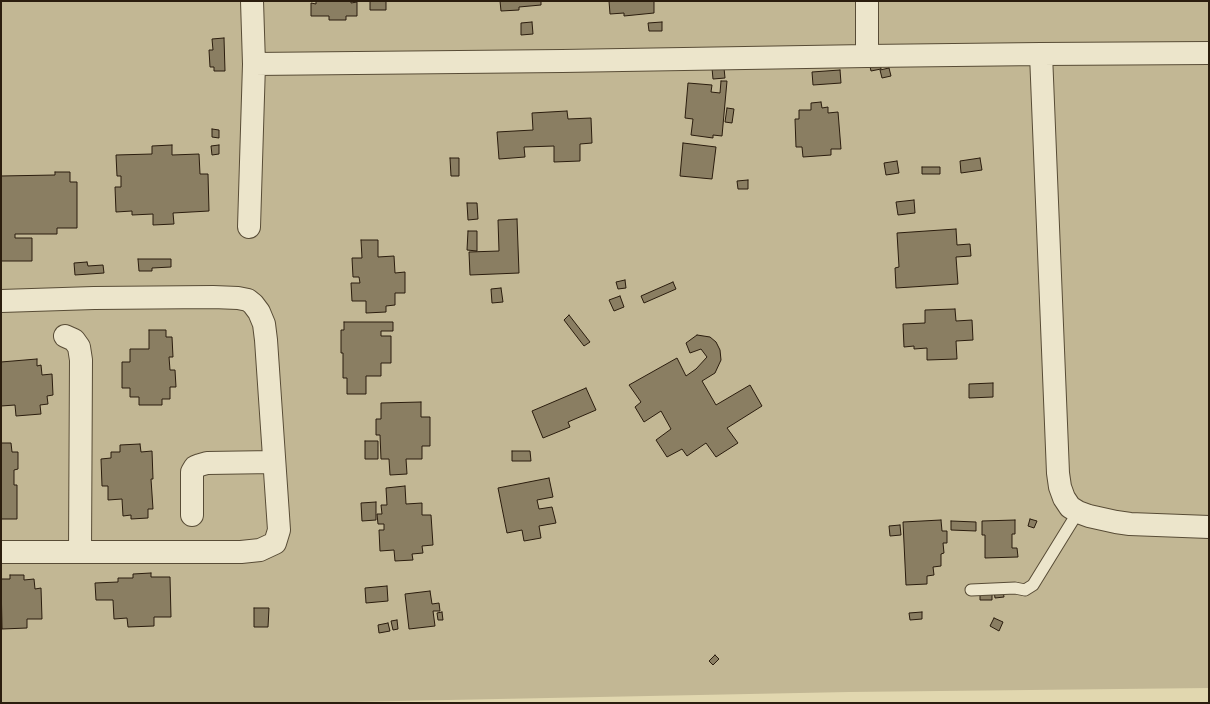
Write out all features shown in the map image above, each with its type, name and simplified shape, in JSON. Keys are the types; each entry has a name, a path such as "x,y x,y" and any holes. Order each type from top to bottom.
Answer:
{"street":[{"path":"249,227 254,64 252,1"},
{"path":"867,1 867,56"},
{"path":"254,64 1209,53"},
{"path":"1041,54 1045,180 1058,473 1060,487 1064,498 1070,506 1078,512 1103,519 1130,524 1209,527"},
{"path":"1,301 94,298 213,297 238,298 248,300 253,304 260,312 264,324 266,340 279,530 275,543 260,550 241,552 1,552"},
{"path":"65,336 74,340 79,348 81,360 80,552"},
{"path":"192,516 192,472 195,467 207,463 274,462"}],"lane":[{"path":"971,590 1015,588 1025,590 1033,585 1078,512"}],"shaded area":[{"path":"1,1 1209,1 1209,688 849,692 298,703 1,703"}],"building":[{"path":"316,1 357,2 357,16 346,16 346,20 329,20 329,16 311,16 311,3 316,4"},
{"path":"370,1 386,1 386,10 370,10"},
{"path":"500,1 541,1 541,5 519,7 519,10 501,11"},
{"path":"609,1 654,1 654,13 624,16 624,13 610,14"},
{"path":"532,22 533,34 521,35 521,23"},
{"path":"662,22 662,31 649,31 648,23"},
{"path":"224,38 225,71 214,71 214,67 210,67 209,50 213,50 212,39"},
{"path":"880,60 881,69 871,71 869,62"},
{"path":"712,68 724,68 725,78 713,79"},
{"path":"889,68 891,76 882,78 880,70"},
{"path":"840,70 841,83 813,85 812,72"},
{"path":"721,81 727,81 722,136 713,135 713,138 691,135 693,119 685,118 688,83 712,85 711,92 720,93"},
{"path":"821,102 822,108 828,107 828,113 838,112 841,149 831,149 831,155 803,157 802,147 796,147 795,119 799,119 799,110 811,110 811,103"},
{"path":"727,108 734,109 732,123 725,122"},
{"path":"567,111 568,119 591,118 592,143 580,144 580,161 554,162 554,146 524,147 525,157 499,159 497,132 533,130 532,113"},
{"path":"212,129 219,130 219,138 212,137"},
{"path":"683,143 716,147 712,179 680,176"},
{"path":"172,145 172,155 199,154 200,174 208,174 209,211 173,213 174,224 153,225 153,214 132,215 132,211 116,212 115,187 121,187 121,176 117,176 116,155 152,154 152,146"},
{"path":"219,145 219,154 212,155 211,146"},
{"path":"450,158 459,158 459,176 451,176"},
{"path":"980,158 982,170 961,173 960,161"},
{"path":"897,161 899,173 886,175 884,163"},
{"path":"922,167 940,167 940,174 922,174"},
{"path":"55,172 70,172 70,182 77,182 77,228 57,228 57,234 15,234 15,238 32,238 32,261 1,261 1,176 55,175"},
{"path":"748,180 748,189 738,189 737,181"},
{"path":"914,200 915,213 898,215 896,202"},
{"path":"467,203 477,203 478,219 468,220"},
{"path":"517,219 519,273 470,275 469,252 499,251 498,220"},
{"path":"956,229 957,245 970,244 971,256 956,257 958,284 896,288 895,268 899,267 897,233"},
{"path":"468,231 477,231 477,251 467,250"},
{"path":"361,240 378,240 378,257 394,256 395,273 405,272 405,293 395,293 395,305 386,306 386,312 366,313 366,301 352,301 351,283 360,283 359,277 353,277 352,258 362,258"},
{"path":"138,259 171,259 171,267 152,268 152,271 139,271"},
{"path":"87,262 88,266 103,265 104,273 75,275 74,263"},
{"path":"625,280 626,288 618,289 616,282"},
{"path":"673,282 676,289 644,303 641,296"},
{"path":"501,288 503,302 492,303 491,289"},
{"path":"620,296 624,307 614,311 609,300"},
{"path":"955,309 956,321 972,320 973,340 956,341 957,359 927,360 927,348 914,349 914,346 904,347 903,324 925,323 925,310"},
{"path":"569,315 590,342 584,346 564,320"},
{"path":"344,322 393,322 393,331 381,331 381,336 391,336 391,363 381,363 381,376 366,376 366,394 347,394 347,378 343,378 343,353 341,353 341,330 344,330"},
{"path":"149,330 166,330 166,337 172,337 173,357 169,357 170,370 175,370 176,387 170,387 170,399 162,399 162,405 139,405 139,397 130,397 130,388 122,388 122,362 130,362 130,349 149,349"},
{"path":"697,335 710,337 716,342 720,350 721,360 715,373 702,381 716,405 750,385 762,406 727,428 738,443 716,457 706,443 687,456 682,449 667,457 656,440 671,429 661,411 644,422 635,407 641,402 629,385 677,358 686,376 696,369 707,357 701,349 690,353 686,343"},
{"path":"37,359 37,366 41,365 42,375 52,374 53,395 47,396 48,404 40,405 41,414 16,416 15,405 1,406 1,362"},
{"path":"993,383 993,397 969,398 969,384"},
{"path":"586,388 596,410 568,422 570,427 543,438 532,411"},
{"path":"421,402 421,417 430,417 430,446 422,446 422,459 406,459 407,474 390,475 389,459 381,459 380,435 376,435 376,419 381,419 381,403"},
{"path":"365,441 378,441 378,459 365,459"},
{"path":"1,443 11,443 12,452 18,452 18,469 14,470 14,485 17,485 17,519 1,519"},
{"path":"140,444 141,452 152,451 153,479 151,479 153,509 148,509 148,518 131,519 131,515 123,516 122,499 108,500 108,486 102,486 101,459 111,458 111,452 120,452 120,445"},
{"path":"512,451 530,451 531,461 512,461"},
{"path":"549,478 553,497 537,500 539,509 552,507 556,523 539,526 541,538 524,541 522,530 507,533 498,488"},
{"path":"405,486 406,504 422,503 422,515 431,515 433,545 422,546 423,553 412,554 413,560 395,561 394,550 380,551 379,530 384,530 384,524 378,524 377,514 382,514 381,505 387,505 386,488"},
{"path":"376,502 376,520 362,521 361,503"},
{"path":"1030,519 1037,521 1034,528 1028,526"},
{"path":"941,520 942,531 947,531 947,543 943,543 944,553 941,554 941,566 933,567 934,575 927,576 927,584 906,585 903,522"},
{"path":"1015,520 1015,534 1012,534 1012,548 1017,548 1018,557 985,558 985,535 982,535 982,521"},
{"path":"951,521 976,522 976,531 951,530"},
{"path":"900,525 901,535 890,536 889,526"},
{"path":"151,573 151,577 170,577 171,617 154,617 154,626 128,627 127,618 114,619 113,600 96,600 95,583 118,582 118,578 133,578 133,574"},
{"path":"10,575 24,575 24,580 34,579 35,589 41,588 42,619 27,619 27,628 2,629 1,579 10,579"},
{"path":"387,586 388,601 366,603 365,588"},
{"path":"1003,590 1004,597 995,598 994,591"},
{"path":"430,591 432,604 439,603 440,611 433,611 435,626 409,629 405,594"},
{"path":"980,592 992,592 992,600 980,600"},
{"path":"254,608 269,608 268,627 254,627"},
{"path":"442,612 443,620 438,620 437,613"},
{"path":"922,612 922,619 910,620 909,613"},
{"path":"994,618 1003,622 999,631 990,626"},
{"path":"397,620 398,629 393,630 391,621"},
{"path":"388,623 390,631 379,633 378,625"},
{"path":"715,655 719,659 713,665 709,661"}]}
